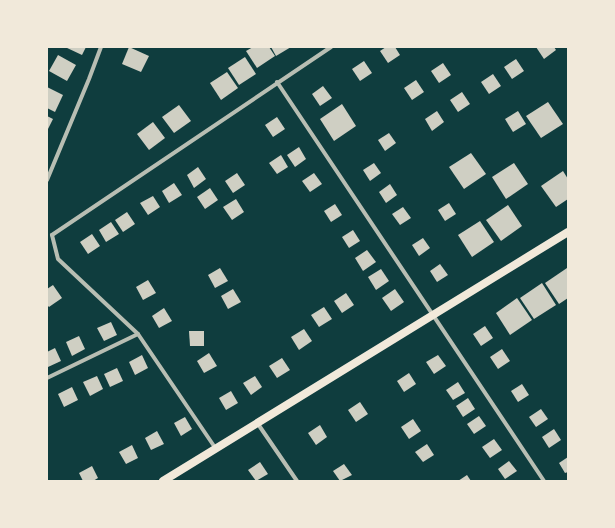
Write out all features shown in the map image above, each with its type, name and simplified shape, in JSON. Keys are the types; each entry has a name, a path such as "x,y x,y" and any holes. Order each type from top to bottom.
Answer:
{"main road":[{"path":"163,481 216,450 568,232"}],"street":[{"path":"47,180 101,47"},
{"path":"52,235 331,47"},
{"path":"277,82 544,481"},
{"path":"47,233 52,235"},
{"path":"52,235 58,259 138,334 216,450"},
{"path":"47,378 138,334"},
{"path":"258,424 297,481"}],"building":[{"path":"65,47 86,47 82,55"},
{"path":"129,47 149,56 141,72 122,64"},
{"path":"253,47 269,47 275,56 257,68 246,51"},
{"path":"271,47 291,47 276,56"},
{"path":"386,47 395,47 400,55 388,63 380,51"},
{"path":"536,47 554,47 556,50 544,59"},
{"path":"58,55 76,65 67,81 49,71"},
{"path":"245,57 256,74 239,85 228,68"},
{"path":"516,59 524,71 512,79 504,67"},
{"path":"364,61 372,73 360,81 352,69"},
{"path":"443,63 451,75 439,83 431,71"},
{"path":"227,72 238,88 221,100 210,83"},
{"path":"493,74 501,86 489,94 481,82"},
{"path":"416,80 424,92 412,100 404,88"},
{"path":"323,86 332,98 320,106 312,94"},
{"path":"47,87 63,95 55,112 47,108"},
{"path":"462,92 470,104 458,112 450,100"},
{"path":"548,102 563,124 541,138 526,116"},
{"path":"342,104 356,126 334,141 320,119"},
{"path":"179,105 191,121 174,133 162,117"},
{"path":"437,111 444,122 432,131 425,119"},
{"path":"518,111 526,124 513,132 505,119"},
{"path":"47,116 53,119 47,131"},
{"path":"277,117 285,129 273,137 265,125"},
{"path":"153,122 165,138 149,150 137,134"},
{"path":"389,133 396,143 385,151 378,140"},
{"path":"299,147 306,159 295,167 287,155"},
{"path":"471,153 486,174 464,189 449,167"},
{"path":"281,155 288,167 277,174 269,163"},
{"path":"374,163 381,173 370,181 363,170"},
{"path":"514,163 528,184 506,199 492,177"},
{"path":"198,167 206,179 194,188 187,175"},
{"path":"563,171 568,179 568,199 556,207 541,186"},
{"path":"237,173 245,185 233,193 225,181"},
{"path":"314,173 322,184 310,192 302,181"},
{"path":"174,183 182,195 169,203 162,191"},
{"path":"390,184 397,195 386,203 379,192"},
{"path":"210,188 218,200 205,209 197,197"},
{"path":"153,196 160,207 148,215 140,203"},
{"path":"236,199 244,212 232,220 223,207"},
{"path":"449,203 456,214 445,221 438,210"},
{"path":"335,204 342,215 331,222 324,211"},
{"path":"508,205 522,226 501,241 486,220"},
{"path":"403,207 411,218 400,225 392,214"},
{"path":"127,212 135,224 123,232 115,220"},
{"path":"480,221 494,242 472,257 458,235"},
{"path":"111,222 119,234 106,242 99,230"},
{"path":"353,230 360,241 349,248 342,237"},
{"path":"92,234 100,246 88,254 80,242"},
{"path":"423,238 430,248 419,256 412,245"},
{"path":"367,250 376,262 363,271 355,258"},
{"path":"440,264 448,275 437,282 430,271"},
{"path":"220,268 228,281 215,288 208,275"},
{"path":"567,268 568,298 559,304 545,283"},
{"path":"381,269 389,281 376,290 368,277"},
{"path":"148,280 156,293 143,300 136,287"},
{"path":"542,283 556,305 534,319 520,298"},
{"path":"53,285 62,298 49,307 47,305 47,289"},
{"path":"233,289 241,302 228,309 221,296"},
{"path":"395,289 404,302 391,311 382,298"},
{"path":"346,293 354,305 342,313 334,301"},
{"path":"517,298 532,320 510,335 496,313"},
{"path":"324,307 332,319 319,327 311,315"},
{"path":"164,308 172,321 159,328 152,316"},
{"path":"111,322 117,335 104,341 97,328"},
{"path":"485,326 493,338 481,346 473,334"},
{"path":"304,329 312,341 299,350 291,337"},
{"path":"189,331 204,331 204,346 190,346"},
{"path":"79,336 85,349 72,356 66,342"},
{"path":"55,348 61,361 48,367 47,352"},
{"path":"502,349 510,361 498,369 490,357"},
{"path":"209,353 217,366 204,373 197,361"},
{"path":"142,355 148,368 135,375 129,362"},
{"path":"438,355 446,366 434,374 426,362"},
{"path":"282,358 290,370 277,378 269,366"},
{"path":"117,368 123,381 110,387 104,374"},
{"path":"409,373 416,384 404,392 397,381"},
{"path":"97,376 103,389 90,396 83,382"},
{"path":"255,376 262,387 251,395 243,383"},
{"path":"458,382 465,393 453,400 446,390"},
{"path":"522,384 529,395 518,402 511,391"},
{"path":"72,387 78,400 64,407 58,394"},
{"path":"231,391 238,403 226,410 219,398"},
{"path":"468,398 475,409 463,417 456,406"},
{"path":"360,402 368,414 356,422 348,410"},
{"path":"541,409 548,419 536,427 529,417"},
{"path":"479,416 486,426 474,434 467,424"},
{"path":"185,417 192,429 181,436 174,423"},
{"path":"413,419 421,431 409,439 401,427"},
{"path":"320,425 327,437 316,445 308,433"},
{"path":"554,429 561,440 549,448 542,437"},
{"path":"157,431 164,444 151,450 145,438"},
{"path":"494,439 502,450 490,458 482,447"},
{"path":"427,444 434,455 423,462 415,452"},
{"path":"132,445 138,458 126,464 119,452"},
{"path":"568,457 568,472 565,473 559,463"},
{"path":"509,461 517,471 505,479 498,469"},
{"path":"260,462 268,474 256,481 248,470"},
{"path":"344,464 352,475 340,481 333,471"},
{"path":"92,466 98,478 93,481 83,481 79,473"},
{"path":"467,475 471,481 458,481"}]}
